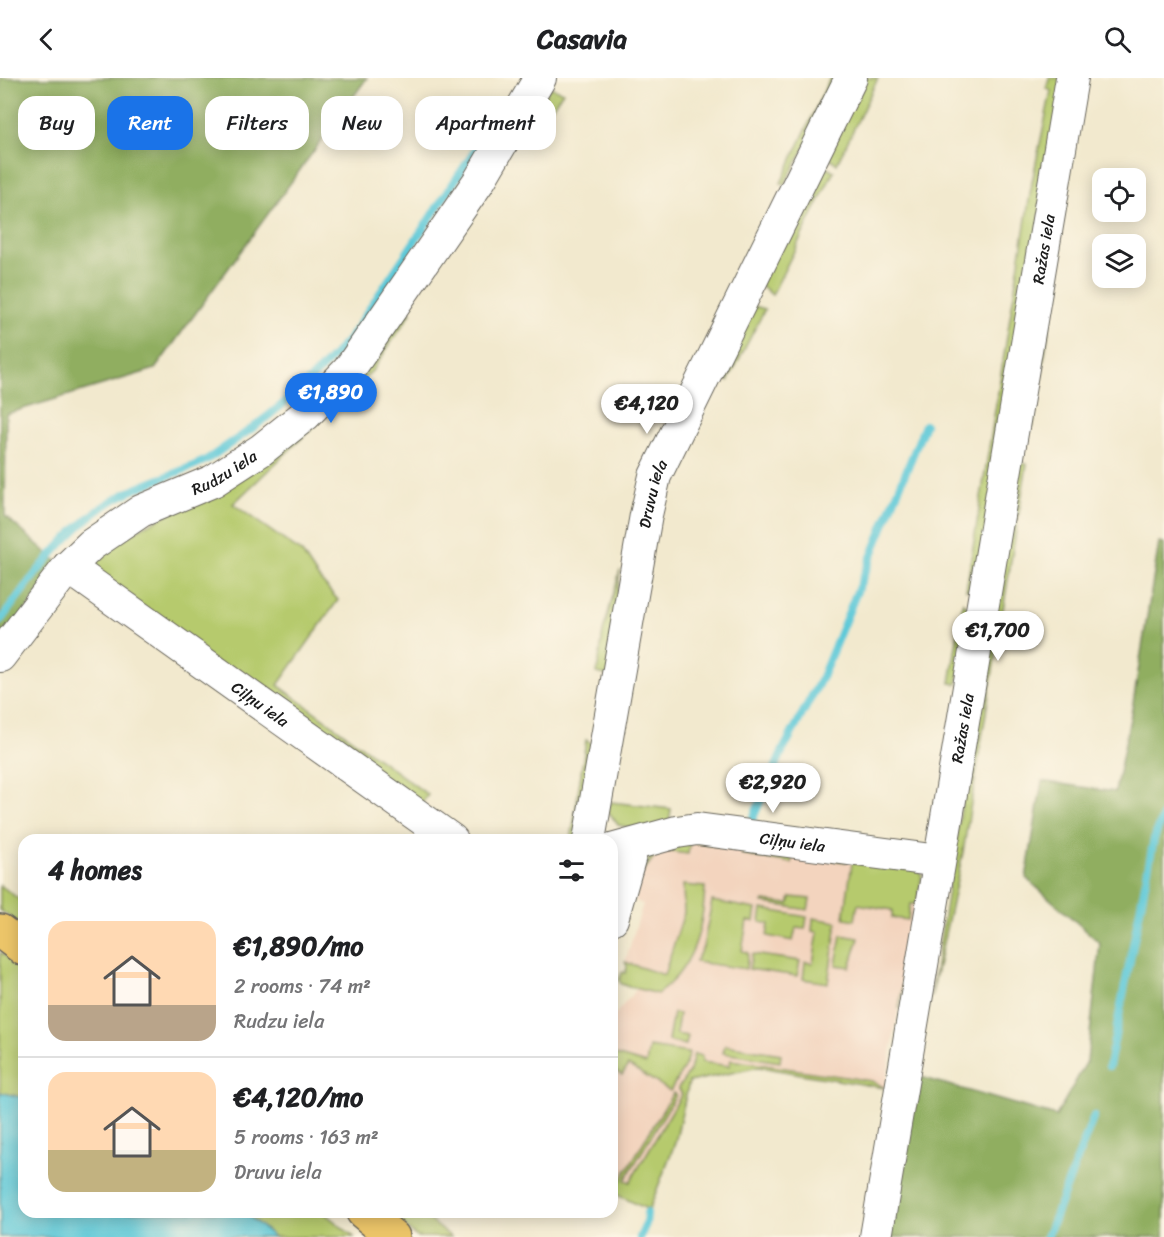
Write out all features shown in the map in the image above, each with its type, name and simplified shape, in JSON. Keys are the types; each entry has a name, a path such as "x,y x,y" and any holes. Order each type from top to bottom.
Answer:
{"main road":[{"path":"0,931 18,945"},
{"path":"370,1218 393,1237"}],"street":[{"name":"Rudzu iela","path":"0,656 68,567 117,525 141,511 213,481 261,450 305,415 348,371 474,189 540,78"},
{"name":"Druvu iela","path":"590,834 646,514 655,476 851,78"},
{"name":"Ražas iela","path":"876,1237 1072,78"},
{"name":"Ciļņu iela","path":"68,567 444,834"},
{"name":"Ciļņu iela","path":"622,848 677,832 698,829 939,861"},
{"path":"618,876 622,848"}],"shaded area":[{"path":"690,842 847,856 920,880 885,1088 759,1067 689,1082 675,1143 649,1210 618,1196 618,1011 652,971 625,962 643,904 635,901 641,878 656,854"}],"green space":[{"path":"0,78 367,78 354,96 321,96 321,141 155,369 6,414 5,516 60,564 0,645"},
{"path":"830,78 843,78 784,185 781,183"},
{"path":"858,78 878,78 837,164 823,152"},
{"path":"1049,78 1063,78 978,587 966,590 1032,182 1051,91 1047,88"},
{"path":"550,87 563,92 556,102 556,96 545,96"},
{"path":"818,163 834,171 772,295 760,284"},
{"path":"1049,299 1054,299 1033,426 1028,425"},
{"path":"750,305 765,309 728,381 715,374"},
{"path":"404,311 411,313 373,370 233,504 302,553 317,576 338,600 278,685 428,795 418,808 92,575 91,557 95,552 216,489"},
{"path":"1016,462 1027,464 963,852 931,998"},
{"path":"1159,543 1164,544 1164,1237 884,1237 917,1076 1056,1116 1087,1061 1100,943 1026,878 1042,781 1115,792 1132,709"},
{"path":"620,570 609,676 597,673 603,632"},
{"path":"963,602 973,614 957,684 950,683"},
{"path":"586,740 597,747 581,834 572,834"},
{"path":"611,802 671,809 669,824 651,832 618,825 608,811"},
{"path":"697,835 847,856 846,862 793,854 792,863 742,855 742,850 690,842 688,854 664,851 656,854 639,878 649,859 660,846 675,839"},
{"path":"853,856 912,866 922,875 899,1009 916,904 910,904 908,920 892,918 892,910 858,904 855,920 844,918"},
{"path":"0,885 18,898 18,923 0,910"},
{"path":"683,885 705,887 699,932 688,960 670,984 657,994 621,984 619,980 627,967 625,962 664,975 684,913"},
{"path":"791,897 810,899 808,910 763,903 764,901 789,904"},
{"path":"712,901 756,909 754,921 747,921 742,951 748,953 746,969 695,962 703,947"},
{"path":"762,909 807,917 805,929 796,928 793,941 767,936 769,924 760,922"},
{"path":"813,918 837,922 828,983 803,979 805,962 813,963 818,932 812,931"},
{"path":"841,935 859,938 850,967 836,965"},
{"path":"0,952 18,966 18,1096 0,1092"},
{"path":"752,954 800,961 797,976 749,969"},
{"path":"673,1013 679,1014 676,1034 688,1036 686,1045 668,1041"},
{"path":"725,1045 781,1054 780,1062 723,1053"},
{"path":"649,1047 689,1053 684,1068 670,1091 628,1065 622,1075 618,1073 618,1056 646,1064"},
{"path":"694,1054 702,1056 702,1062 729,1066 731,1060 872,1081 885,1088 759,1067 689,1082 675,1143 649,1210 618,1195 618,1185 673,1093 676,1095 625,1180 630,1182 682,1094 678,1088 690,1071"},
{"path":"251,1218 330,1218 354,1237 274,1237"},
{"path":"400,1218 427,1218 451,1237 417,1237 398,1221"}],"water":[{"path":"0,1092 18,1096 18,1218 251,1218 274,1237 0,1237"}],"waterway":[{"path":"0,621 48,559 88,518 128,492 212,457 266,418 323,367 350,338 475,150"},
{"path":"753,818 783,750 822,677 925,425"},
{"path":"1109,1066 1154,839 1164,814"},
{"path":"1047,1237 1094,1116"},
{"path":"640,1237 646,1224 647,1213"}]}
